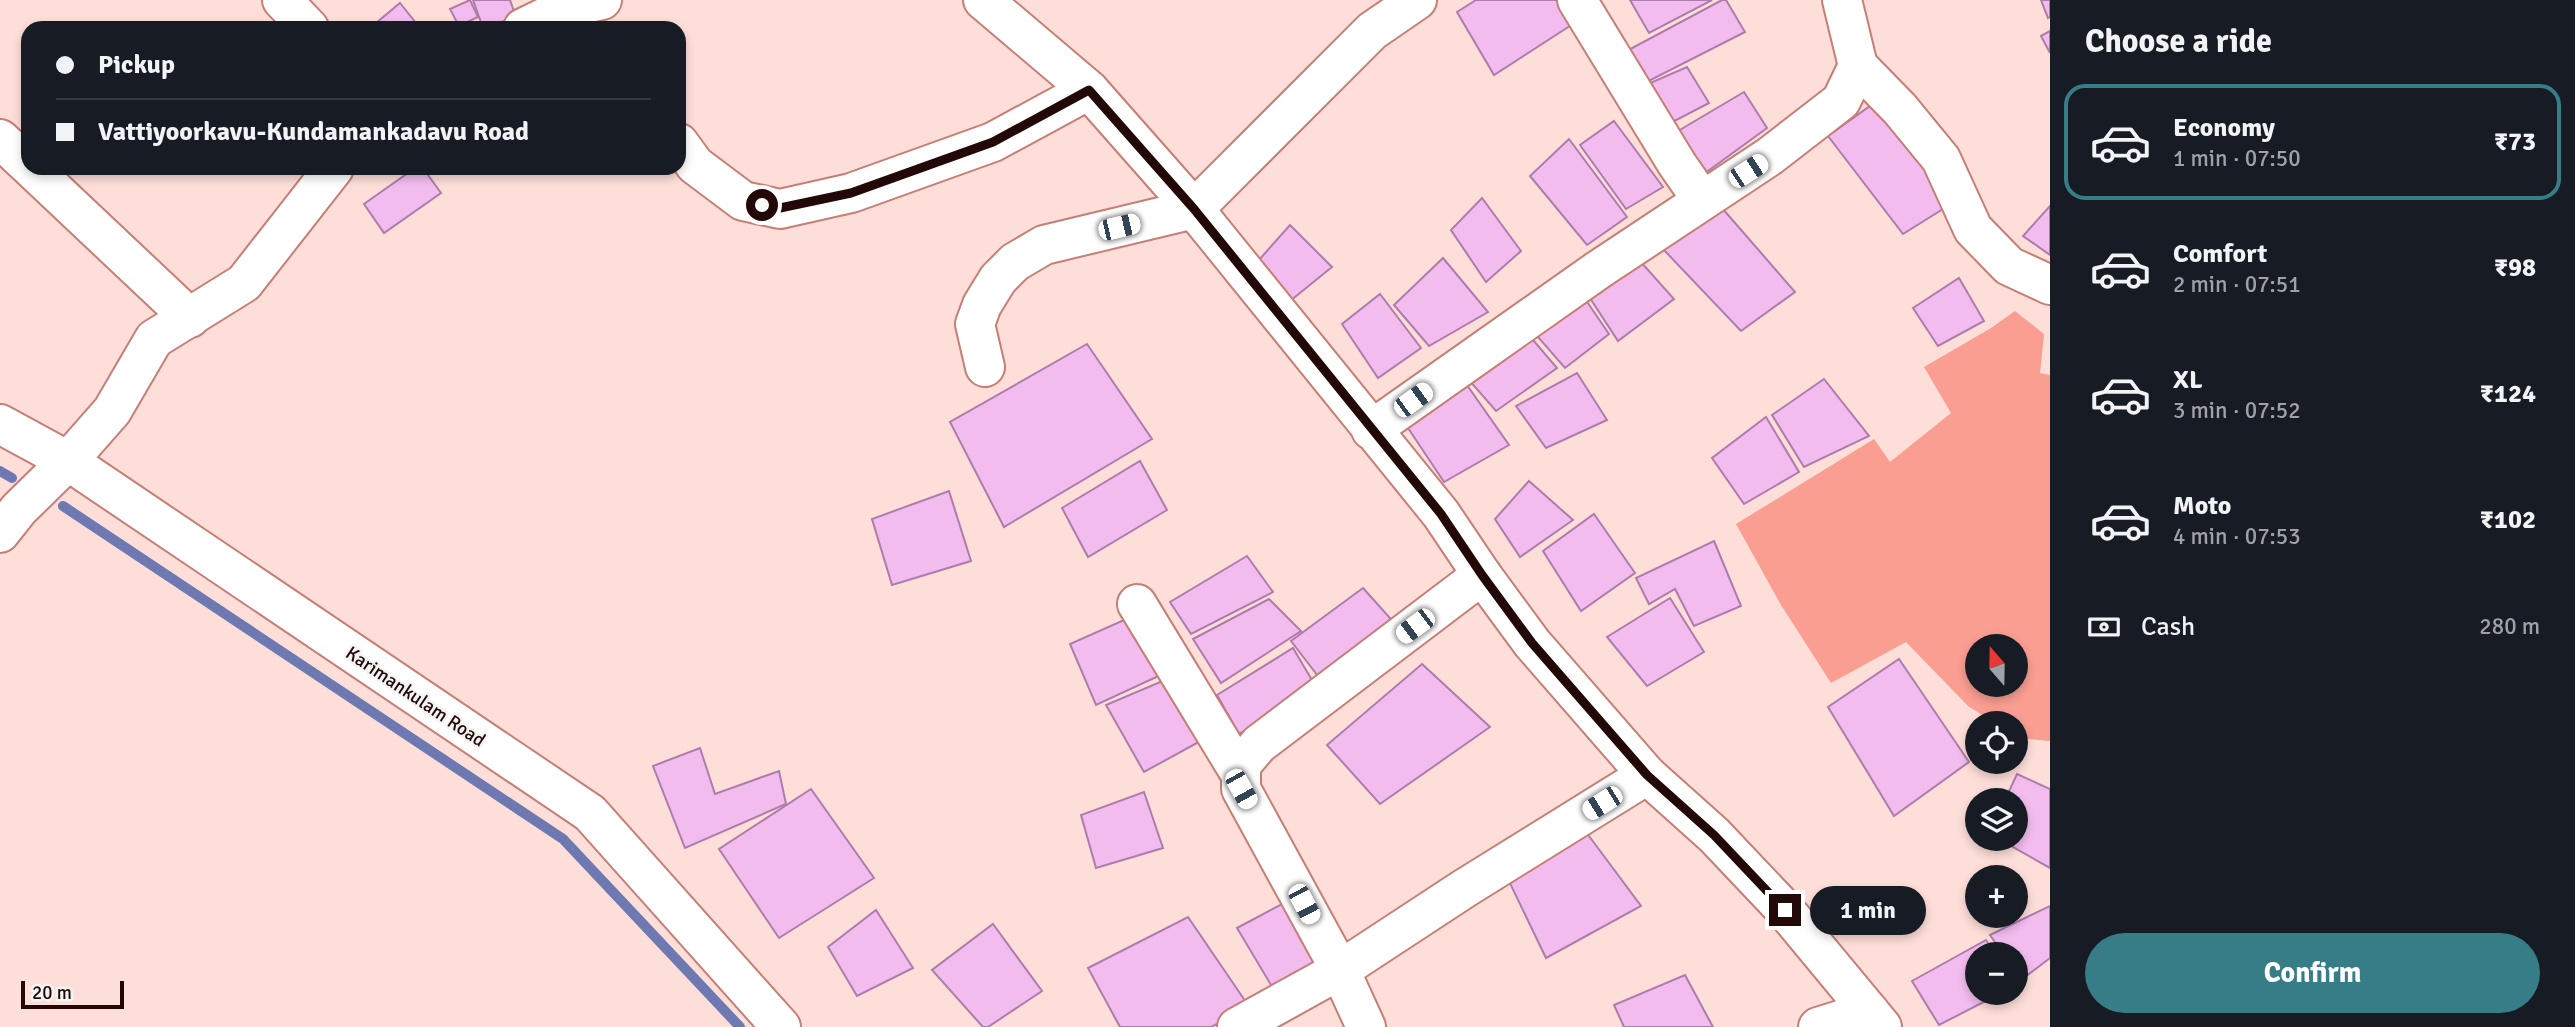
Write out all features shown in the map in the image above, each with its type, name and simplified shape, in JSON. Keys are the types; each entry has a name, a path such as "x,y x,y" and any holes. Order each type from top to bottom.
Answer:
{"street":[{"path":"282,0 302,21"},
{"path":"983,0 1089,90 1194,209 1441,514 1532,643 1647,775 1732,853 1793,920 1876,1019"},
{"path":"985,367 975,324 982,304 998,279 1016,262 1044,245 1194,209 1372,31 1417,0"},
{"path":"1577,0 1677,164 1702,200"},
{"path":"1842,0 1858,66 1900,109 1941,159 1973,229 2009,266 2050,285"},
{"path":"543,21 578,9"},
{"path":"1371,430 1497,339 1770,156 1841,102 1858,66"},
{"path":"686,153 695,165 743,201 780,208 851,193 993,142 1089,90"},
{"path":"0,139 21,159"},
{"path":"38,175 190,318"},
{"path":"0,533 19,509 68,461 112,411 154,339 244,283 329,175"},
{"name":"Karimankulam Road","path":"0,424 68,461 590,813 781,1027"},
{"path":"1366,1027 1340,970 1241,789 1241,765 1259,744 1482,575"},
{"path":"1137,604 1241,775"},
{"path":"1237,1027 1340,970 1465,888 1647,775"},
{"path":"1818,1027 1876,1019"}],"shaded area":[{"path":"2015,311 2044,334 2040,373 2050,375 2050,741 2028,739 2028,711 1976,711 1968,706 1906,642 1831,683 1781,605 1736,524 1874,439 1890,462 1951,413 1924,367"}],"building":[{"path":"470,0 478,17 470,21 456,21 450,9"},
{"path":"473,0 510,0 516,17 504,21 480,21"},
{"path":"1476,0 1562,0 1576,22 1494,75 1457,12"},
{"path":"1630,0 1712,0 1649,33"},
{"path":"1726,0 1745,32 1637,87 1621,54"},
{"path":"2041,0 2050,0 2048,18"},
{"path":"400,3 414,21 378,21"},
{"path":"2050,31 2050,53 2041,36"},
{"path":"1687,67 1709,103 1663,127 1641,87"},
{"path":"1744,92 1767,128 1701,176 1673,134"},
{"path":"1877,101 1951,204 1903,234 1828,136"},
{"path":"1614,121 1663,187 1626,209 1580,145"},
{"path":"1569,139 1627,217 1587,245 1530,176"},
{"path":"405,175 428,175 441,193 384,233 364,204"},
{"path":"1482,198 1521,251 1486,282 1451,230"},
{"path":"2050,206 2050,255 2023,236"},
{"path":"1722,208 1795,292 1741,331 1663,249"},
{"path":"1290,225 1332,267 1290,301 1259,260"},
{"path":"1443,258 1488,312 1429,346 1394,305"},
{"path":"1640,261 1674,299 1618,341 1588,295"},
{"path":"1959,278 1984,321 1938,346 1913,308"},
{"path":"1581,293 1609,334 1565,368 1531,329"},
{"path":"1380,294 1421,348 1378,378 1342,324"},
{"path":"1522,327 1557,368 1496,411 1462,372"},
{"path":"1087,344 1152,439 1004,527 950,422"},
{"path":"1577,373 1607,420 1546,448 1516,406"},
{"path":"1462,378 1509,445 1444,482 1404,422"},
{"path":"1824,379 1869,436 1804,467 1772,415"},
{"path":"1766,417 1799,472 1744,504 1712,458"},
{"path":"1140,461 1167,510 1088,557 1062,508"},
{"path":"1529,481 1573,520 1520,557 1495,519"},
{"path":"949,491 971,561 892,585 872,519"},
{"path":"1594,514 1635,573 1581,611 1543,551"},
{"path":"1714,541 1741,606 1694,626 1675,589 1649,604 1636,578"},
{"path":"1247,556 1273,592 1191,634 1170,602"},
{"path":"1363,588 1398,627 1321,680 1291,641"},
{"path":"1670,598 1704,652 1647,686 1607,637"},
{"path":"1269,599 1301,631 1221,683 1193,639"},
{"path":"1133,616 1165,673 1096,705 1070,644"},
{"path":"1293,648 1316,687 1239,734 1217,695"},
{"path":"1899,659 1965,756 1965,765 1894,816 1828,707"},
{"path":"1422,664 1490,727 1380,804 1327,745"},
{"path":"1172,677 1206,738 1144,772 1106,705"},
{"path":"700,748 715,794 779,771 786,804 685,848 653,766"},
{"path":"2017,774 2050,789 2050,868 2020,851 2028,851 2028,788 2011,788"},
{"path":"811,789 874,878 779,938 719,849"},
{"path":"1144,792 1163,848 1096,868 1081,815"},
{"path":"1583,828 1641,906 1546,958 1506,875"},
{"path":"1282,904 1317,966 1274,990 1237,928"},
{"path":"2050,906 2050,958 2028,975 2028,942 1995,942 1990,935 2004,928 2028,928 2028,917"},
{"path":"876,910 913,968 857,996 828,947"},
{"path":"1188,917 1250,1008 1211,1027 1120,1027 1088,968"},
{"path":"993,924 1042,991 988,1027 983,1027 932,970"},
{"path":"1965,952 1965,1005 1978,1005 1939,1025 1912,981"},
{"path":"1685,975 1713,1027 1624,1027 1614,1005"}],"waterway":[{"path":"0,471 12,478"},
{"path":"63,506 563,839 740,1027"}],"route":[{"path":"762,205 780,208 851,193 993,142 1089,90 1194,209 1441,514 1532,643 1647,775 1714,835 1785,910"}]}
